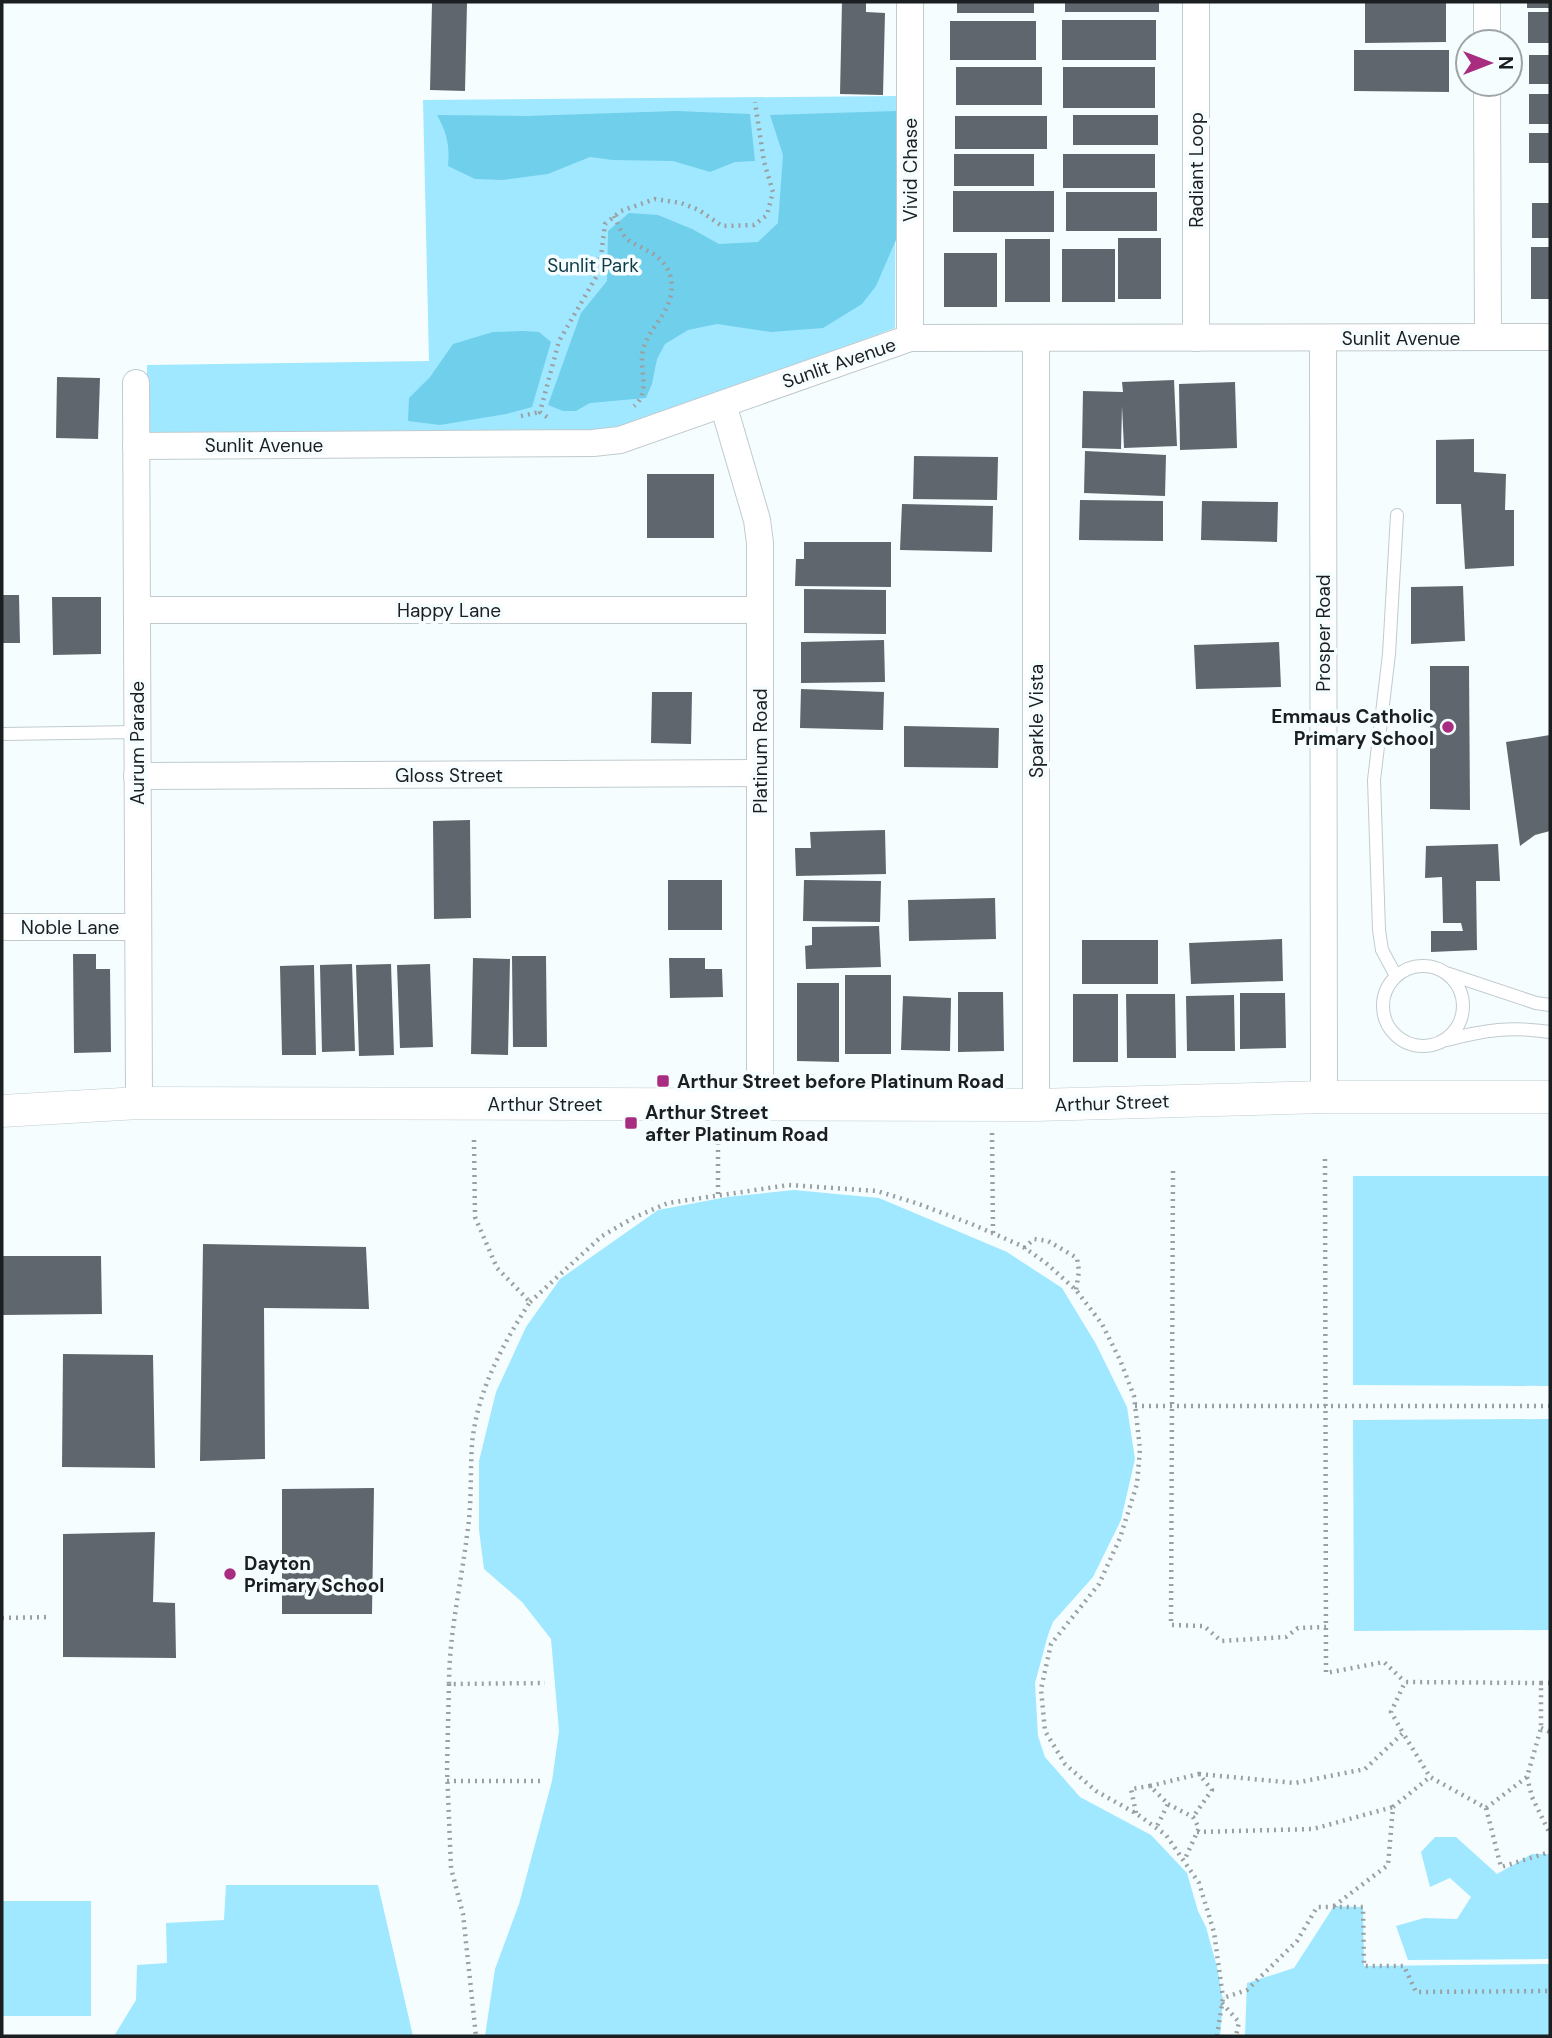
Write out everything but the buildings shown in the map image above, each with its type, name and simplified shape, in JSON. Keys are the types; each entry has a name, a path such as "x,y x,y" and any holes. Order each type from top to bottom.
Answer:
{"street":[{"name":"Vivid Chase","path":"910,2 910,338"},
{"name":"Radiant Loop","path":"1196,2 1196,338"},
{"path":"1487,2 1487,28"},
{"path":"1487,98 1488,337"},
{"name":"Sunlit Avenue","path":"136,446 593,443 620,440 910,338 1550,337"},
{"name":"Sparkle Vista","path":"1036,338 1036,1105"},
{"name":"Prosper Road","path":"1322,338 1324,1097"},
{"name":"Aurum Parade","path":"136,383 138,1103"},
{"name":"Platinum Road","path":"723,404 757,520 760,544 760,1104"},
{"name":"Happy Lane","path":"137,610 760,610"},
{"name":"Gloss Street","path":"137,776 760,773"},
{"name":"Noble Lane","path":"2,927 138,927"},
{"name":"Arthur Street","path":"2,1111 138,1103 1036,1105 1324,1097 1550,1097"}],"lane":[{"path":"1396,976 1382,950 1379,930 1374,780 1389,654 1397,514"},
{"path":"2,734 137,732"},
{"path":"1550,1005 1536,1003 1434,967 1421,966 1407,969 1387,986 1382,1012 1386,1025 1394,1035 1405,1043 1418,1047 1431,1046 1481,1031 1511,1028 1550,1032"},
{"path":"1444,1041 1461,1021 1463,1007 1455,983 1446,973"}],"path":[{"path":"550,419 540,412 559,341 599,272 605,224 632,205 654,199 681,203 699,210 722,226 754,225 767,215 773,192 764,162 755,102"},
{"path":"614,216 625,238 662,260 670,272 672,285 665,312 650,333 642,352 644,388 640,401 631,409"},
{"path":"992,1104 993,1233"},
{"path":"474,1140 475,1217 497,1268 530,1302"},
{"path":"718,1140 718,1194"},
{"path":"1325,1159 1326,1673 1384,1662 1405,1682 1550,1683"},
{"path":"1173,1171 1171,1625 1204,1626 1221,1641 1286,1637 1297,1628 1325,1627"},
{"path":"476,2036 463,1914 451,1868 447,1781 453,1632 469,1527 472,1441 482,1394 492,1368 530,1302 594,1243 633,1218 668,1203 789,1185 877,1191 993,1233 1024,1248 1046,1263 1076,1290 1102,1324 1134,1396 1140,1449 1137,1484 1120,1538 1099,1584 1051,1644 1041,1689 1045,1731 1065,1764 1096,1791 1137,1814 1166,1835 1199,1884 1214,1932 1223,2000 1217,2036"},
{"path":"1024,1248 1034,1239 1048,1241 1077,1258 1079,1270 1076,1290"},
{"path":"1135,1406 1550,1406"},
{"path":"2,1618 51,1617"},
{"path":"1405,1682 1391,1712 1430,1777 1486,1808 1501,1867 1550,1852"},
{"path":"449,1684 545,1684"},
{"path":"1541,1684 1541,1728 1527,1777 1532,1797 1550,1834"},
{"path":"1541,1728 1550,1732"},
{"path":"1137,1814 1131,1789 1199,1774 1295,1783 1365,1769 1403,1733"},
{"path":"1193,1817 1212,1790 1199,1774"},
{"path":"1197,1832 1313,1829 1393,1807 1430,1777"},
{"path":"1486,1808 1527,1777"},
{"path":"447,1781 545,1781"},
{"path":"1150,1786 1168,1804 1193,1817 1199,1828 1184,1861"},
{"path":"1156,1828 1168,1804"},
{"path":"1334,1906 1388,1865 1393,1807"},
{"path":"1223,2000 1247,1990 1297,1941 1317,1907 1334,1906 1363,1907 1364,1966 1404,1966 1416,1993 1550,1991"},
{"path":"1223,2000 1239,2022 1236,2036"}],"green space":[{"name":"Sunlit Park","path":"896,96 895,328 619,432 147,436 147,365 429,361 423,100"},
{"path":"1353,1176 1550,1176 1550,1386 1353,1385"},
{"path":"794,1190 879,1198 1007,1252 1062,1288 1096,1344 1127,1407 1135,1459 1121,1520 1093,1577 1053,1622 1048,1635 1035,1683 1038,1736 1045,1757 1080,1797 1151,1835 1187,1873 1217,1967 1223,2000 1220,2036 485,2036 495,1969 519,1904 552,1781 559,1731 551,1639 522,1602 484,1569 479,1530 479,1461 496,1392 526,1327 560,1279 658,1210 727,1197"},
{"path":"1550,1419 1550,1630 1354,1631 1353,1420"},
{"path":"1435,1837 1456,1837 1497,1874 1532,1854 1550,1854 1550,1959 1408,1960 1396,1926 1424,1918 1457,1919 1471,1897 1450,1878 1430,1887 1421,1852"},
{"path":"226,1885 378,1885 413,2036 114,2036 136,2000 137,1965 167,1963 166,1923 224,1920"},
{"path":"2,1901 91,1901 91,2016 2,2016"},
{"path":"1334,1906 1363,1907 1364,1966 1550,1964 1550,2036 1245,2036 1247,1983 1294,1968"}],"shaded area":[{"path":"676,111 750,114 755,161 735,162 710,172 673,161 590,157 548,174 503,180 475,179 448,166 447,140 437,115 526,116"},
{"path":"896,111 896,240 876,286 862,304 823,328 771,332 717,324 688,330 665,344 657,359 646,398 590,403 576,411 563,411 548,405 581,313 607,281 608,231 629,213 658,215 719,244 758,242 778,223 783,155 770,115"},
{"path":"493,332 539,332 551,342 532,407 440,425 408,421 409,398 430,377 453,344"}],"place":[{"name":"Emmaus Catholic Primary School","path":"1448,727"},
{"name":"Arthur Street before Platinum Road","path":"663,1081"},
{"name":"Arthur Street after Platinum Road","path":"631,1123"},
{"name":"Dayton Primary School","path":"230,1574"}]}
